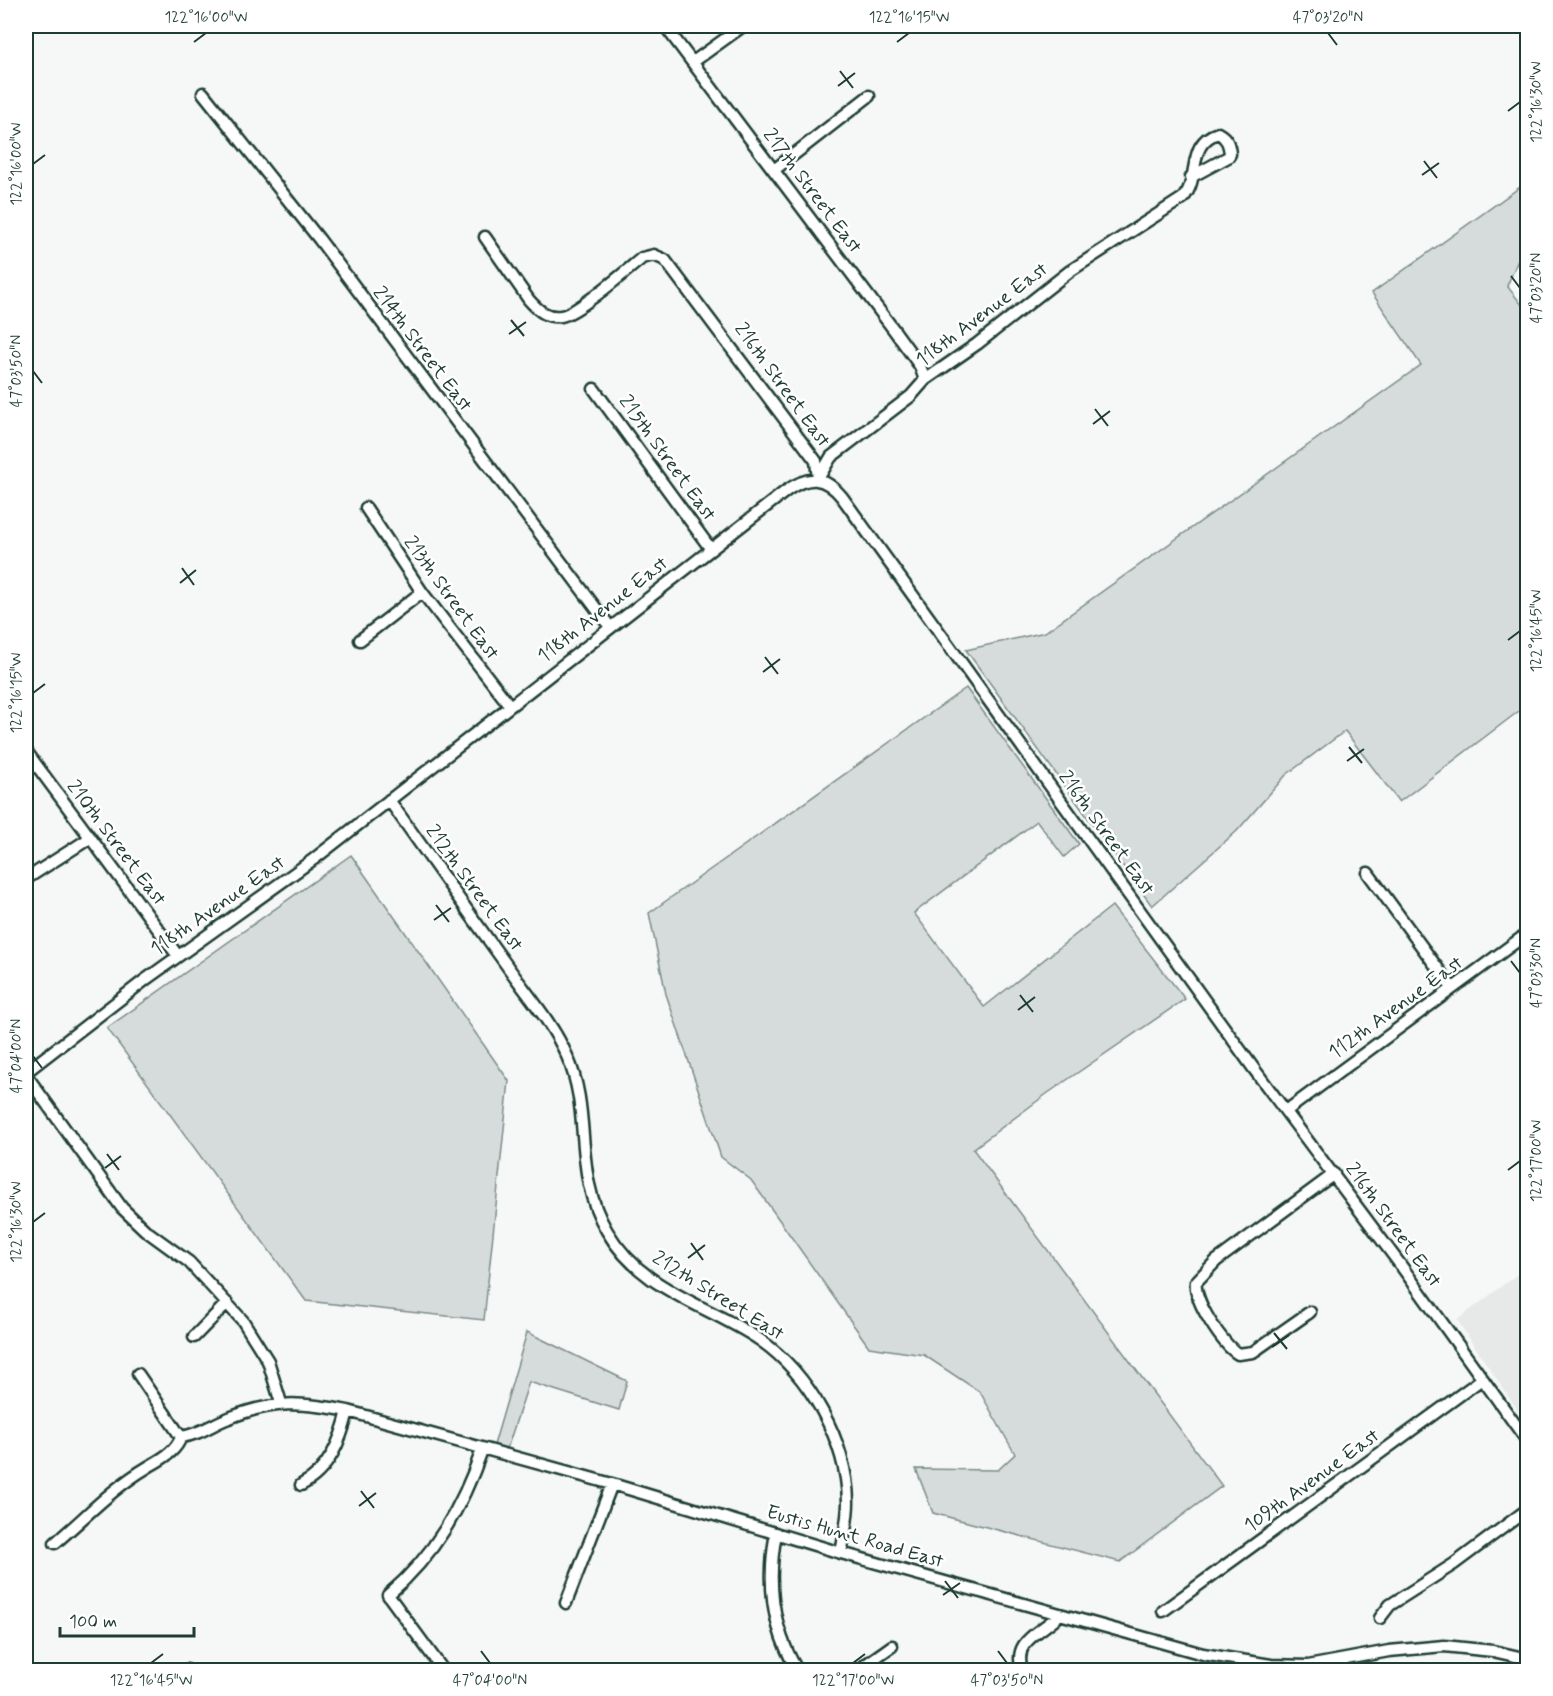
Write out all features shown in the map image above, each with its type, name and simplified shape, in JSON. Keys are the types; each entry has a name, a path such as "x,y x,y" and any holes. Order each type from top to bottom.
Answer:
{"street":[{"name":"217th Street East","path":"665,26 907,348 920,366 925,380"},
{"path":"693,62 743,26"},
{"name":"214th Street East","path":"203,93 319,239 610,627"},
{"path":"774,170 869,96"},
{"name":"118th Avenue East","path":"26,1073 178,956 314,859 710,548 800,481 818,479 831,457 911,396 925,380 978,344 1070,271 1183,198 1191,177"},
{"name":"216th Street East","path":"485,237 529,300 537,309 550,316 567,315 642,258 659,256 673,267 816,460 818,479 828,483 842,497 1527,1442"},
{"name":"215th Street East","path":"594,389 710,548"},
{"name":"213th Street East","path":"366,508 422,592 510,706"},
{"path":"360,640 422,592"},
{"name":"210th Street East","path":"26,751 178,956"},
{"name":"212th Street East","path":"389,800 560,1041 578,1088 586,1179 596,1209 608,1233 647,1277 662,1288 759,1339 786,1361 809,1390 832,1436 846,1480 847,1517 841,1552"},
{"path":"26,879 90,838"},
{"path":"1368,873 1452,988"},
{"name":"112th Avenue East","path":"1286,1111 1527,933"},
{"path":"26,1073 122,1208 145,1230 189,1262 227,1303 261,1347 273,1374 281,1402"},
{"path":"1310,1312 1253,1352 1238,1354 1222,1340 1212,1324 1196,1293 1196,1282 1216,1261 1334,1174"},
{"path":"194,1337 227,1303"},
{"path":"55,1543 81,1522 106,1495 167,1455 176,1447 181,1437 138,1374"},
{"name":"109th Avenue East","path":"1163,1611 1482,1379"},
{"name":"Eustis Hunt Road East","path":"181,1437 197,1434 248,1410 281,1402 309,1403 348,1411 612,1484 1182,1650 1292,1668 1326,1664 1389,1651 1444,1646 1493,1651 1527,1659"},
{"path":"300,1485 317,1474 332,1454 348,1411"},
{"path":"442,1671 388,1595 420,1565 447,1530 470,1484 482,1449"},
{"path":"566,1603 612,1484"},
{"path":"1380,1618 1390,1605 1454,1564 1527,1509"},
{"path":"776,1533 771,1577 774,1613 780,1637 797,1671"},
{"path":"1022,1671 1018,1654 1021,1647 1060,1614"},
{"path":"858,1671 892,1646"}],"shaded area":[{"path":"1523,185 1527,188 1527,239 1507,286 1527,311 1527,705 1399,802 1345,731 1286,775 1237,831 1152,906 966,650 1045,632 1421,365 1372,293"},
{"path":"966,688 1079,844 1064,857 1037,821 914,913 984,1007 1112,906 1185,999 1048,1093 973,1149 1222,1486 1120,1562 933,1513 916,1469 998,1470 1015,1454 980,1392 924,1355 869,1347 751,1180 721,1157 666,994 649,913"},
{"path":"351,855 509,1081 484,1320 306,1301 107,1028"},
{"path":"1527,1267 1527,1424 1457,1320"},
{"path":"527,1332 627,1381 619,1410 529,1382 507,1449 494,1445"}]}
